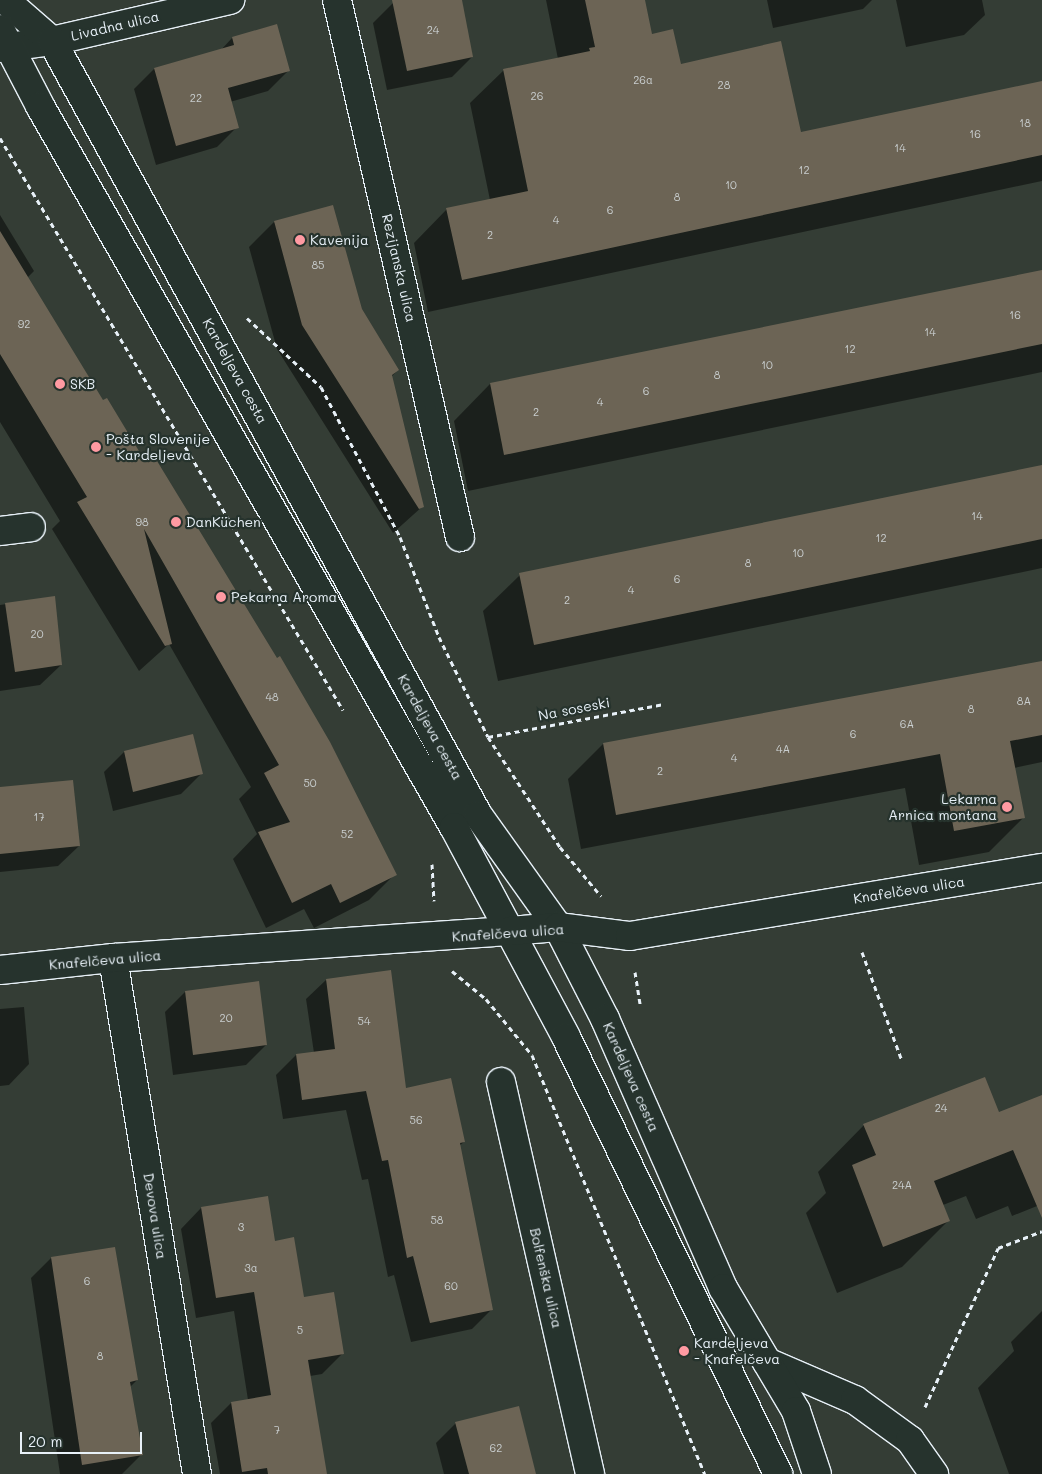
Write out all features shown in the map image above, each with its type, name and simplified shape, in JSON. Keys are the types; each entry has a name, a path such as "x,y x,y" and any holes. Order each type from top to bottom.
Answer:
{"street":[{"name":"Kardeljeva cesta","path":"5,0 52,41 478,815 558,927 605,1019 723,1288 796,1411 817,1474"},
{"name":"Livadna ulica","path":"2,41 52,41 230,0"},
{"name":"Rezijanska ulica","path":"337,0 460,537"},
{"name":"Kardeljeva cesta","path":"2,41 454,827 566,1037 778,1474"},
{"path":"0,531 31,527"},
{"name":"Knafelčeva ulica","path":"0,970 113,958 437,938 558,927 630,936 1042,868"},
{"name":"Devova ulica","path":"113,958 197,1474"},
{"name":"Bolfenška ulica","path":"501,1082 590,1474"},
{"path":"768,1362 856,1400 910,1440 934,1474"}],"path":[{"path":"0,138 346,715"},
{"path":"239,311 321,387 400,537 439,637 488,737 560,847 630,936 640,1008"},
{"name":"Na soseski","path":"488,737 664,704"},
{"path":"432,859 437,938 450,969 486,999 532,1054 705,1474"},
{"path":"862,952 902,1062"},
{"path":"910,1440 998,1248 1042,1231"}],"building":[{"path":"392,0 462,0 473,57 407,71"},
{"path":"585,0 645,0 652,34 673,29 681,64 781,41 801,132 1042,81 1042,155 462,280 446,208 528,191 503,69 590,51 589,48 595,47"},
{"path":"277,24 290,71 228,88 239,128 176,146 154,68 234,45 232,37"},
{"path":"333,205 362,309 399,370 392,375 424,507 419,509 302,325 274,221"},
{"path":"0,231 103,400 107,398 145,461 154,456 277,658 280,656 330,742 397,875 340,903 331,884 292,903 258,832 290,822 264,773 279,765 144,529 172,644 165,646 77,502 87,497 0,354"},
{"path":"1042,270 1042,344 504,455 490,383"},
{"path":"1042,465 1042,539 534,645 519,573"},
{"path":"55,596 62,665 15,672 5,603"},
{"path":"1042,661 1042,735 1010,741 1025,818 954,831 940,754 616,815 603,743"},
{"path":"193,734 203,774 133,792 124,751"},
{"path":"73,780 80,846 0,854 0,787"},
{"path":"391,970 406,1088 451,1078 465,1142 460,1143 493,1310 430,1323 413,1256 407,1258 388,1160 382,1161 366,1091 302,1100 296,1054 335,1049 326,979"},
{"path":"259,981 267,1045 193,1055 185,991"},
{"path":"985,1077 999,1112 1042,1095 1042,1218 1013,1150 934,1181 950,1221 883,1247 852,1165 876,1155 863,1124"},
{"path":"268,1196 275,1241 294,1237 304,1297 334,1292 344,1354 308,1360 327,1474 268,1474 267,1468 242,1472 231,1402 271,1395 254,1292 216,1298 201,1207"},
{"path":"115,1247 138,1380 130,1382 143,1455 82,1465 51,1257"},
{"path":"519,1406 536,1474 469,1474 455,1422"}],"place":[{"name":"Kavenija","path":"300,240"},
{"name":"SKB","path":"60,384"},
{"name":"Pošta Slovenije - Kardeljeva","path":"96,447"},
{"name":"DanKüchen","path":"176,522"},
{"name":"Pekarna Aroma","path":"221,597"},
{"name":"Lekarna Arnica montana","path":"1007,807"},
{"name":"Kardeljeva - Knafelčeva","path":"684,1351"}]}
